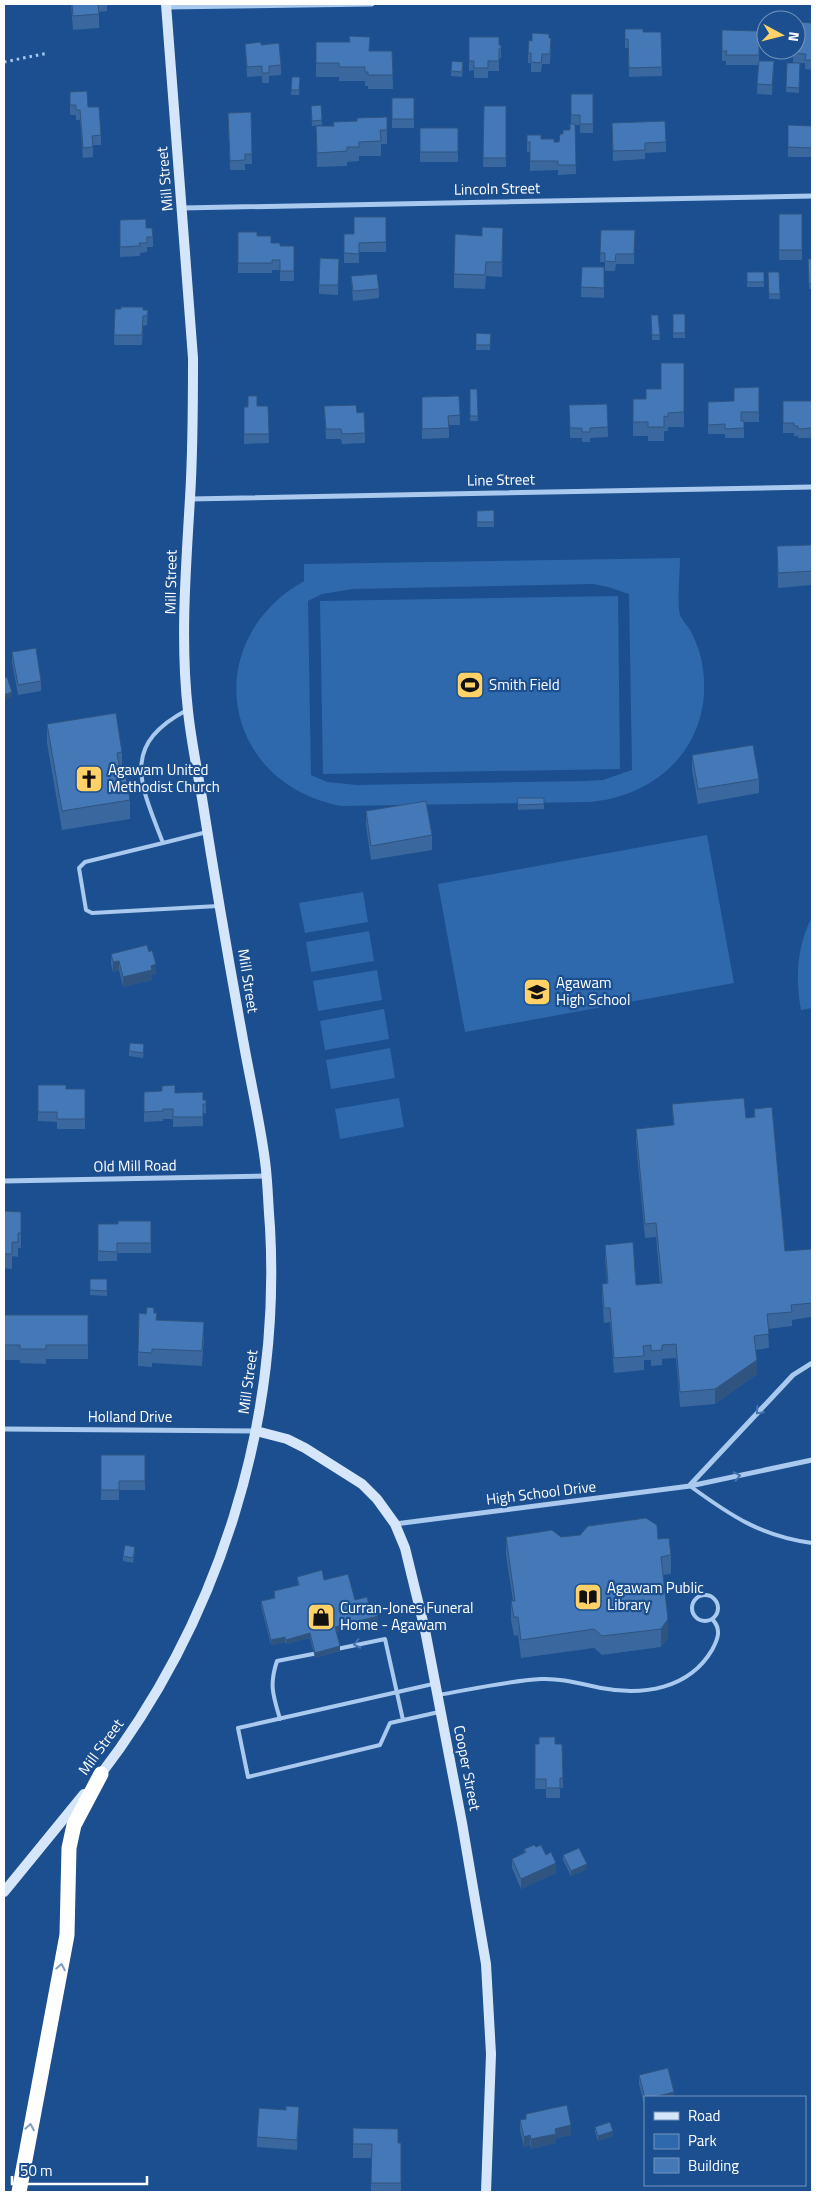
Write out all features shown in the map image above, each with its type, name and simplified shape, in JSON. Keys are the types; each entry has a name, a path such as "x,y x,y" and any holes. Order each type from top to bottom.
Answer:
{"highway":[{"path":"19,2192 67,1935 69,1848 74,1825 101,1774"}],"street":[{"path":"166,6 372,4"},
{"name":"Mill Street","path":"4,1892 101,1774 156,1693 196,1615 228,1534 248,1469 267,1365 271,1319 272,1270 267,1176 187,709 185,598 194,409 193,358 166,6"},
{"name":"Lincoln Street","path":"182,208 812,196"},
{"name":"Line Street","path":"190,499 812,487"},
{"name":"Old Mill Road","path":"4,1181 267,1176"},
{"path":"690,1486 793,1375 812,1363"},
{"name":"Holland Drive","path":"4,1429 256,1431"},
{"name":"Cooper Street","path":"256,1431 287,1439 353,1477 377,1499 395,1524 405,1548 438,1695 462,1823 488,1984 491,2054 486,2192"},
{"name":"High School Drive","path":"395,1524 690,1486 812,1460"}],"lane":[{"path":"163,844 140,776 141,760 147,743 156,730 187,709"},
{"path":"207,832 85,862 79,868 86,910 92,912 221,906"},
{"path":"690,1486 737,1519 763,1531 790,1540 812,1543"},
{"path":"708,1596 716,1600 718,1608 712,1619 701,1620 694,1615 692,1607 696,1599 708,1596"},
{"path":"438,1695 541,1679 565,1680 612,1690 648,1691 664,1688 691,1673 708,1656 719,1634 718,1628 712,1619"},
{"path":"331,1650 385,1639 403,1720"},
{"path":"280,1719 274,1696 272,1677 277,1661 322,1652"},
{"path":"435,1684 238,1728 248,1777 380,1745 390,1723 441,1711"}],"path":[{"path":"4,62 48,53"}],"green space":[{"path":"680,558 679,610 699,650 704,691 700,716 691,740 678,760 660,776 639,789 614,798 588,802 341,806 301,792 270,770 249,741 238,707 237,672 248,638 270,607 304,581 304,564","holes":["593,584 629,594 632,770 603,780 587,781 357,785 327,782 311,775 308,601 322,594 353,589"]},
{"name":"Smith Field","path":"618,596 620,769 323,774 320,601"},
{"path":"707,835 734,983 465,1032 438,884"},
{"path":"363,892 368,922 305,933 299,903"},
{"path":"812,917 812,1008 801,1010 798,986 800,951"},
{"path":"369,931 374,961 311,972 306,942"},
{"path":"377,970 382,1000 318,1011 313,981"},
{"path":"384,1009 389,1039 325,1050 320,1021"},
{"path":"390,1048 395,1078 331,1089 326,1060"},
{"path":"399,1098 404,1127 340,1139 335,1109"}],"building":[{"path":"72,4 98,4 99,14 73,16"},
{"path":"806,23 812,23 812,60 806,60"},
{"path":"625,29 661,32 662,67 629,68 628,39 625,39"},
{"path":"722,30 756,31 756,55 726,55 727,51 722,51"},
{"path":"532,33 549,34 549,38 551,38 550,54 542,54 541,63 531,62 531,53 528,53 529,40 532,41"},
{"path":"349,36 370,37 369,51 392,51 393,75 368,75 368,72 365,72 365,67 339,67 339,63 316,63 316,42 350,42"},
{"path":"469,37 499,37 501,49 499,49 499,61 488,61 488,68 474,68 474,61 469,61"},
{"path":"261,42 261,45 279,43 281,65 269,66 269,73 262,73 262,66 247,67 245,44"},
{"path":"452,61 463,62 462,72 451,71"},
{"path":"759,61 774,61 772,85 757,84"},
{"path":"787,63 800,63 799,88 786,87"},
{"path":"292,77 300,77 299,90 291,90"},
{"path":"87,91 88,107 99,107 101,135 92,136 93,147 83,148 80,110 76,110 76,105 70,105 70,92"},
{"path":"571,94 593,94 593,124 580,124 580,115 571,115"},
{"path":"392,98 414,98 414,119 392,119"},
{"path":"321,105 322,120 312,121 311,106"},
{"path":"484,106 506,106 506,158 483,158"},
{"path":"251,112 252,154 245,154 245,160 230,161 228,113"},
{"path":"387,117 387,130 380,130 381,141 359,142 359,147 347,147 347,151 317,153 316,126 334,126 333,122 357,121 357,118"},
{"path":"665,121 666,142 645,143 645,150 613,151 612,123"},
{"path":"570,124 575,124 576,165 558,165 558,161 530,161 530,142 527,142 527,135 541,135 541,139 554,139 554,142 559,142 560,134 563,134 563,130 570,130"},
{"path":"788,125 812,126 812,148 788,147"},
{"path":"420,128 458,128 458,152 420,152"},
{"path":"779,214 802,214 802,250 779,250"},
{"path":"354,217 386,217 386,242 359,243 359,254 344,253 344,234 354,234"},
{"path":"146,219 146,228 152,228 153,237 147,237 147,243 139,243 140,246 120,247 120,220"},
{"path":"482,227 503,228 502,262 486,262 485,275 454,274 455,234 482,236"},
{"path":"601,230 635,230 634,254 616,254 615,262 605,261 605,253 600,253"},
{"path":"238,232 257,232 257,236 271,236 271,243 280,243 280,246 294,246 294,271 280,271 280,260 272,260 272,263 238,263"},
{"path":"320,258 339,259 338,285 319,285"},
{"path":"808,259 812,259 812,284 809,284"},
{"path":"582,267 604,267 604,288 581,287"},
{"path":"747,272 764,272 764,282 747,282"},
{"path":"768,272 779,272 780,294 769,294"},
{"path":"377,274 379,289 353,291 351,276"},
{"path":"121,307 143,307 143,310 148,310 147,316 143,316 142,335 114,335 115,309 121,309"},
{"path":"673,314 685,314 685,333 673,333"},
{"path":"651,315 658,315 660,335 652,335"},
{"path":"476,333 491,334 490,345 476,345"},
{"path":"661,363 684,363 684,412 668,413 668,417 664,416 664,427 648,427 648,422 633,422 633,399 646,399 646,389 661,389"},
{"path":"759,387 759,412 741,412 741,421 744,421 744,428 725,429 725,424 708,425 708,402 734,401 734,388"},
{"path":"470,389 477,389 478,416 470,416"},
{"path":"248,396 257,396 257,406 268,406 269,434 244,434 244,407 248,407"},
{"path":"459,396 460,415 448,416 449,428 422,429 422,397"},
{"path":"783,401 812,401 812,428 798,429 798,426 794,426 794,423 783,423"},
{"path":"607,404 608,427 590,428 590,432 582,432 582,428 570,428 569,405"},
{"path":"356,405 357,413 364,412 365,433 342,434 341,429 326,429 324,406"},
{"path":"494,510 494,522 477,522 477,511"},
{"path":"812,545 812,571 778,573 777,546"},
{"path":"36,648 41,681 18,685 12,652"},
{"path":"7,677 12,692 4,695 4,678"},
{"path":"116,713 122,752 117,753 121,777 126,777 130,800 62,811 47,724"},
{"path":"753,745 759,779 698,789 692,755"},
{"path":"517,798 544,798 544,804 518,805"},
{"path":"426,801 432,835 371,846 366,811"},
{"path":"147,945 149,952 152,950 156,964 151,966 152,970 123,977 119,961 113,962 111,954"},
{"path":"130,1043 144,1044 143,1053 129,1051"},
{"path":"38,1085 66,1085 66,1089 85,1089 85,1119 57,1119 57,1112 38,1112"},
{"path":"175,1085 175,1093 203,1092 203,1100 206,1100 206,1104 203,1104 203,1117 173,1117 173,1109 144,1112 144,1092 162,1091 162,1086"},
{"path":"744,1098 746,1118 755,1117 754,1109 772,1107 785,1251 812,1249 812,1303 791,1305 792,1312 767,1314 769,1334 754,1336 757,1360 715,1389 680,1392 676,1344 662,1345 662,1350 651,1351 651,1345 643,1346 644,1356 614,1358 610,1308 604,1308 602,1284 608,1283 605,1245 633,1242 636,1285 662,1283 656,1223 645,1224 636,1129 674,1125 672,1104"},
{"path":"4,1211 21,1212 21,1233 18,1233 18,1242 12,1242 12,1254 4,1254"},
{"path":"118,1221 151,1221 151,1243 117,1243 117,1252 98,1251 98,1224 118,1224"},
{"path":"90,1279 107,1279 107,1291 90,1290"},
{"path":"147,1307 154,1308 154,1313 157,1313 156,1320 204,1322 202,1351 152,1349 152,1353 138,1352 139,1313 146,1314"},
{"path":"4,1315 88,1315 88,1345 46,1345 46,1349 20,1349 20,1345 4,1345"},
{"path":"101,1455 145,1455 145,1481 119,1481 119,1490 101,1490"},
{"name":"Agawam Public Library","path":"646,1518 657,1525 658,1539 669,1538 671,1555 661,1557 668,1619 661,1629 602,1636 594,1629 521,1640 518,1617 514,1617 511,1601 515,1601 506,1537 552,1530 561,1537 580,1535 588,1526"},
{"path":"125,1545 135,1547 133,1558 123,1556"},
{"name":"Curran-Jones Funeral Home - Agawam","path":"322,1570 324,1580 348,1574 355,1600 367,1597 370,1608 375,1606 378,1616 335,1627 340,1646 315,1653 310,1633 286,1640 285,1637 271,1640 261,1601 275,1598 274,1591 299,1585 297,1577"},
{"path":"539,1737 555,1737 555,1744 562,1744 563,1778 560,1778 560,1788 546,1788 546,1779 535,1779 535,1744 539,1744"},
{"path":"534,1845 536,1847 541,1845 546,1855 551,1852 556,1863 521,1879 512,1859 526,1852 524,1849"},
{"path":"579,1848 587,1864 571,1871 563,1855"},
{"path":"668,2068 674,2092 658,2096 644,2096 639,2075"},
{"path":"567,2105 571,2125 555,2129 556,2134 531,2139 530,2135 524,2137 520,2120 526,2119 526,2114"},
{"path":"286,2106 299,2107 297,2140 257,2137 259,2108 286,2110"},
{"path":"610,2122 613,2131 598,2136 595,2127"},
{"path":"353,2128 398,2129 398,2143 401,2143 401,2183 371,2183 372,2144 353,2144"}],"place":[{"name":"Smith Field","path":"470,685"},
{"name":"Agawam United Methodist Church","path":"89,779"},
{"name":"Agawam High School","path":"537,992"},
{"name":"Agawam Public Library","path":"588,1597"},
{"name":"Curran-Jones Funeral Home - Agawam","path":"321,1617"}]}
